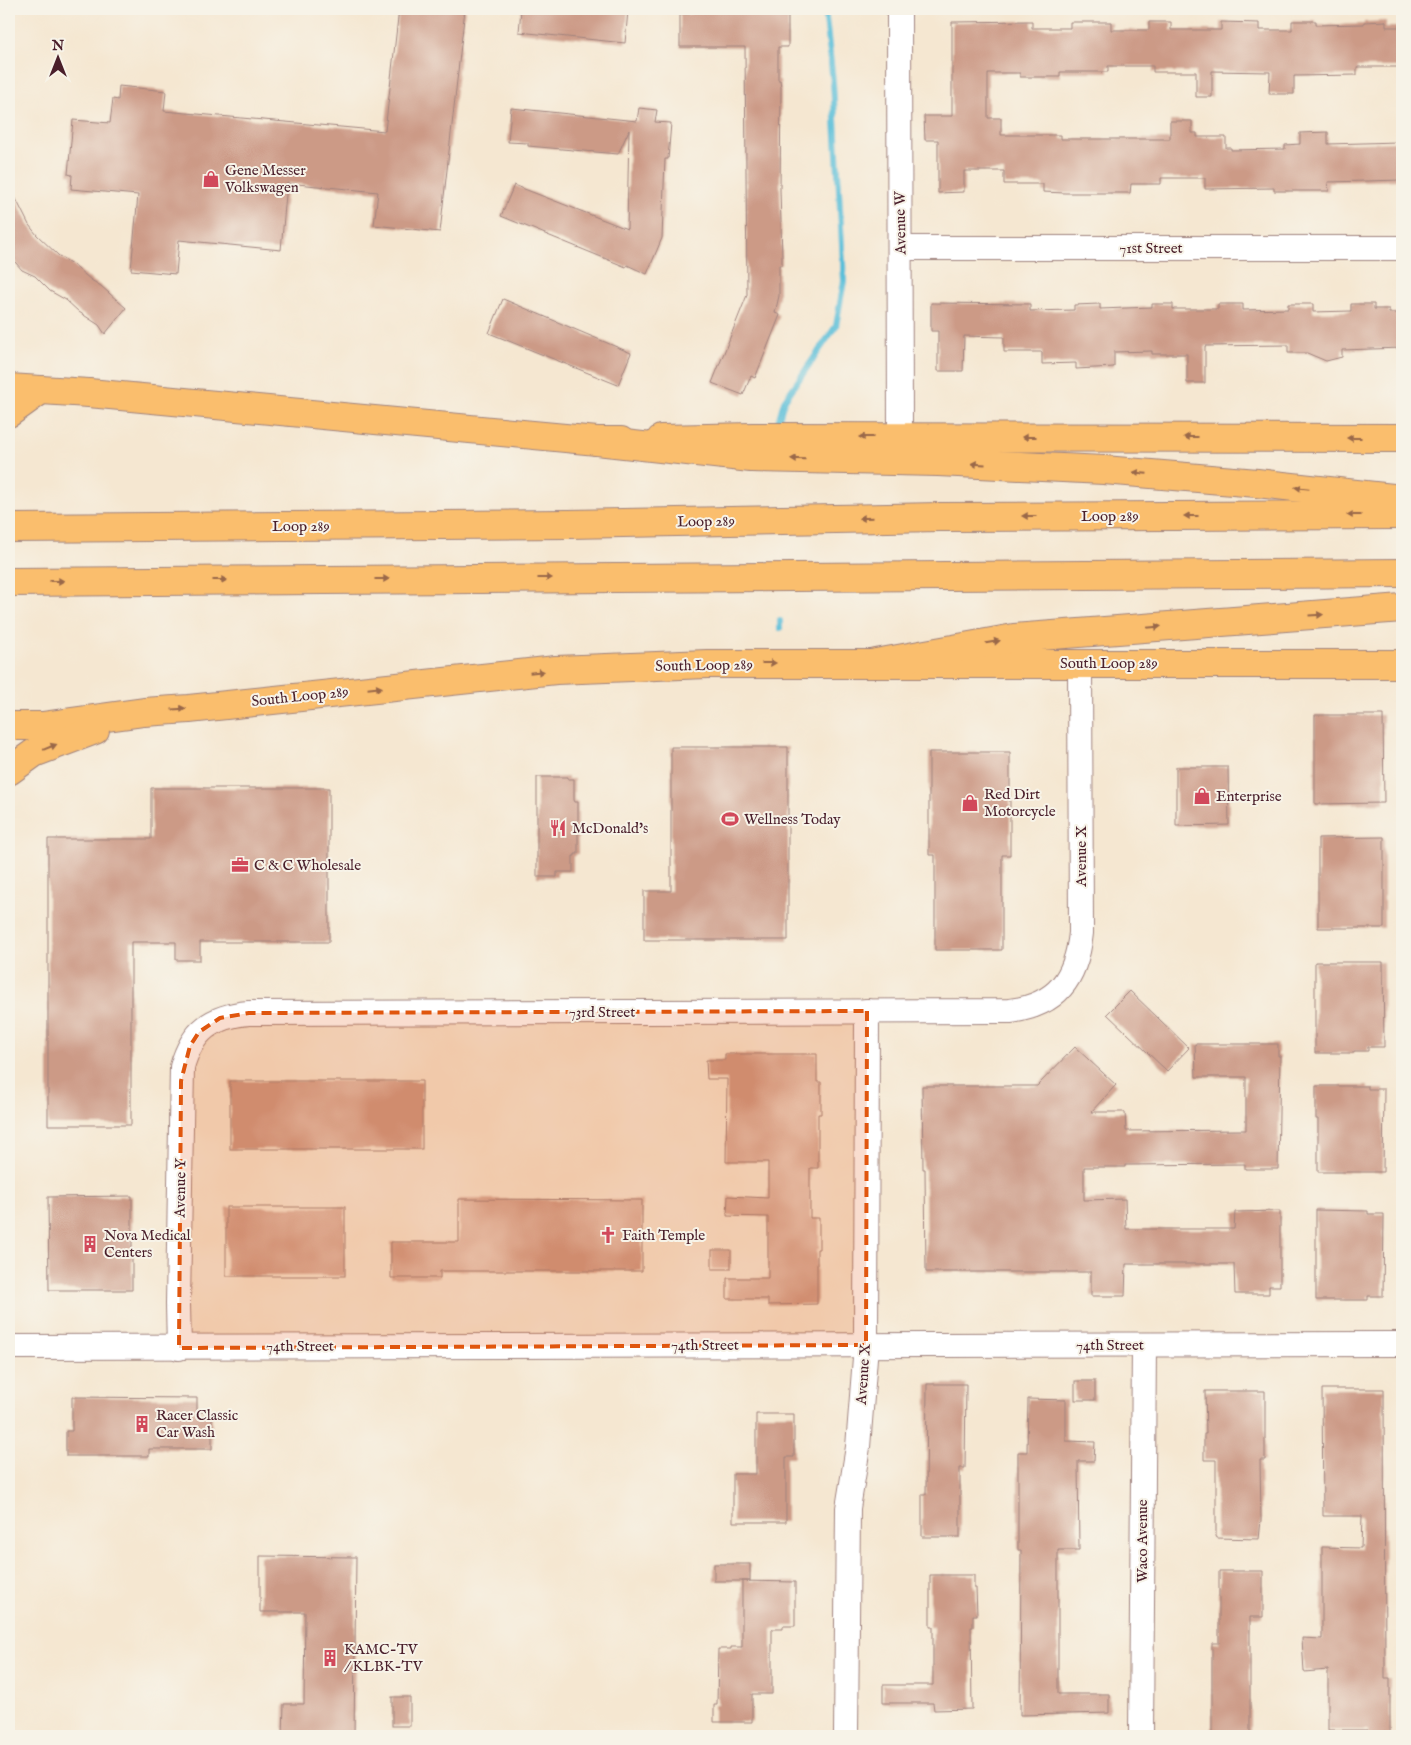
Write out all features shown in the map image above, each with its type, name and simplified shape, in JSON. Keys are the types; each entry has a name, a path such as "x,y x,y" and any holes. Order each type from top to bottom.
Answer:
{"main road":[{"path":"9,377 41,390"},
{"path":"9,388 751,458 938,462 1104,470 1257,483 1402,499"},
{"path":"9,412 41,390"},
{"path":"597,442 754,437 1402,438"},
{"name":"Loop 289","path":"9,528 569,524 950,517 1402,515"},
{"path":"9,582 1402,572"},
{"path":"876,663 1014,638 1402,608"},
{"name":"South Loop 289","path":"9,726 42,726 144,712 556,670 708,664 1402,664"},
{"path":"9,771 34,753 144,712"},
{"path":"9,717 42,726"}],"street":[{"name":"Avenue W","path":"899,9 900,437"},
{"name":"71st Street","path":"901,248 1402,248"},
{"name":"Avenue X","path":"1010,1011 1027,1009 1037,1005 1058,991 1072,970 1079,946 1081,933 1080,663"},
{"name":"Avenue X","path":"846,1736 848,1508 858,1447 866,1345 867,1011"},
{"name":"73rd Street","path":"199,1032 220,1018 233,1014 249,1013 1010,1011"},
{"name":"Avenue Y","path":"179,1348 182,1067 190,1046 199,1032"},
{"name":"74th Street","path":"9,1347 1402,1344"},
{"name":"Waco Avenue","path":"1141,1736 1144,1345"}],"highlighted area":[{"path":"867,1011 866,1345 179,1348 181,1081 190,1046 199,1032 220,1018 249,1013"}],"building":[{"name":"Gene Messer Volkswagen","path":"399,9 465,9 440,232 374,225 378,192 287,183 281,250 179,240 176,274 131,270 138,195 71,189 72,175 68,174 73,120 110,123 113,99 118,100 119,86 166,91 164,111 385,131"},
{"path":"521,9 616,9 628,11 625,43 519,32"},
{"path":"690,9 756,11 756,9 779,9 779,14 788,14 788,47 778,47 778,80 780,80 781,87 780,190 782,265 779,265 779,296 775,313 780,315 755,378 751,376 743,395 712,383 747,295 745,47 680,47 680,14 690,14"},
{"path":"1032,21 1032,28 1070,28 1070,22 1111,22 1111,30 1149,30 1149,22 1171,22 1171,30 1221,30 1221,22 1259,23 1259,30 1292,30 1292,21 1316,21 1316,25 1364,24 1364,22 1386,21 1386,27 1402,27 1402,67 1357,67 1357,75 1294,76 1294,94 1269,94 1270,72 1212,71 1212,97 1196,97 1196,72 1153,72 1153,66 1108,66 1108,72 1060,72 1060,77 1020,77 1020,73 988,73 988,118 1001,118 1001,135 1061,135 1061,139 1170,139 1170,121 1192,121 1192,133 1197,133 1197,137 1226,137 1226,148 1231,148 1231,150 1285,149 1285,145 1300,144 1300,133 1328,132 1328,144 1398,142 1398,147 1402,147 1402,180 1328,182 1329,191 1274,191 1274,188 1205,189 1205,178 1161,178 1161,184 1131,184 1130,193 1065,193 1043,192 1043,184 1004,184 1004,171 964,171 964,192 938,193 938,140 925,140 924,116 952,116 952,22"},
{"path":"511,108 637,121 639,108 657,110 655,122 671,123 668,159 665,159 662,238 647,274 501,216 514,185 627,229 629,130 618,154 528,146 528,143 508,142"},
{"path":"9,185 29,225 37,235 59,256 101,286 126,308 105,334 99,325 79,312 66,300 50,291 35,276 22,270 9,255"},
{"path":"503,299 631,353 618,385 489,333"},
{"path":"931,303 1030,304 1030,311 1074,310 1074,305 1100,304 1100,309 1152,307 1152,304 1173,304 1173,309 1218,309 1218,304 1243,304 1243,310 1288,309 1288,304 1313,304 1313,312 1351,311 1351,304 1374,304 1374,309 1389,309 1389,313 1402,313 1402,348 1342,350 1342,357 1326,361 1307,353 1288,353 1288,345 1205,346 1205,383 1187,383 1187,354 1152,354 1152,351 1114,352 1114,367 1076,369 1076,363 1042,364 1042,352 1004,352 1004,337 964,336 963,371 938,371 938,331 931,331"},
{"path":"1315,715 1383,715 1384,803 1315,804"},
{"name":"Wellness Today","path":"671,747 788,747 788,940 644,940 644,891 671,891"},
{"name":"Red Dirt Motorcycle","path":"929,752 1010,752 1010,855 1002,855 1002,950 935,950 935,855 929,855"},
{"name":"Enterprise","path":"1176,767 1228,767 1229,825 1176,826"},
{"name":"McDonald's","path":"537,777 568,777 568,779 574,779 574,800 578,802 578,854 573,856 573,872 557,872 557,877 537,877"},
{"path":"151,788 329,788 329,942 200,942 200,960 176,960 176,942 131,942 131,1125 48,1125 48,839 151,839"},
{"path":"1384,837 1384,928 1318,928 1318,838"},
{"path":"1315,962 1383,962 1384,1047 1368,1047 1368,1051 1354,1051 1354,1053 1315,1053"},
{"path":"1130,991 1189,1048 1167,1071 1107,1014"},
{"path":"1195,1044 1278,1044 1278,1056 1280,1056 1278,1169 1245,1169 1245,1164 1084,1167 1084,1200 1125,1199 1126,1229 1234,1229 1235,1212 1280,1211 1280,1286 1269,1286 1269,1294 1235,1294 1234,1264 1126,1264 1125,1296 1091,1296 1091,1272 926,1272 922,1086 1037,1086 1075,1047 1116,1085 1091,1112 1125,1112 1126,1131 1246,1130 1246,1077 1196,1077"},
{"path":"725,1054 817,1054 817,1082 821,1082 821,1114 818,1114 818,1168 810,1168 810,1218 819,1218 817,1304 768,1305 768,1299 727,1299 727,1278 768,1278 768,1217 727,1216 728,1196 768,1198 768,1162 726,1162 727,1079 707,1079 706,1060 725,1060"},
{"path":"230,1081 422,1081 422,1149 230,1149"},
{"path":"1316,1086 1368,1086 1368,1089 1384,1089 1383,1172 1318,1172"},
{"name":"Nova Medical Centers","path":"132,1196 132,1290 49,1290 48,1197"},
{"path":"459,1199 642,1200 642,1271 440,1271 440,1278 391,1278 391,1242 459,1242"},
{"path":"226,1207 345,1207 345,1276 226,1276"},
{"path":"1316,1210 1368,1211 1368,1214 1384,1214 1383,1296 1368,1296 1368,1300 1316,1300"},
{"path":"712,1250 731,1250 731,1269 712,1269"},
{"path":"1075,1381 1095,1381 1095,1400 1075,1400"},
{"path":"927,1384 966,1384 965,1468 960,1468 960,1537 922,1537 922,1494 926,1494"},
{"path":"1322,1389 1384,1389 1385,1678 1390,1678 1390,1736 1368,1736 1368,1730 1328,1730 1328,1670 1304,1672 1302,1638 1322,1639 1322,1547 1361,1548 1362,1516 1323,1516"},
{"path":"1205,1391 1265,1391 1265,1460 1260,1460 1261,1520 1259,1539 1217,1538 1216,1536 1216,1460 1204,1460 1204,1434 1206,1434"},
{"name":"Racer Classic Car Wash","path":"72,1397 197,1398 197,1412 212,1412 212,1449 149,1449 149,1456 66,1456 66,1431 72,1431"},
{"path":"1028,1399 1066,1400 1066,1441 1095,1442 1094,1461 1078,1461 1079,1550 1058,1550 1058,1694 1109,1694 1109,1713 1020,1715 1021,1550 1018,1550 1018,1452 1027,1452"},
{"path":"756,1414 794,1414 794,1457 786,1457 786,1522 733,1522 733,1474 756,1474"},
{"name":"KAMC-TV / KLBK-TV","path":"260,1556 356,1557 354,1736 283,1736 284,1704 304,1704 305,1612 260,1612"},
{"path":"714,1564 750,1564 750,1581 714,1581"},
{"path":"1219,1571 1263,1571 1263,1617 1250,1617 1250,1736 1212,1736 1212,1643 1219,1643"},
{"path":"930,1575 974,1575 977,1615 973,1615 973,1627 971,1627 972,1709 934,1710 933,1703 883,1703 883,1685 933,1685 933,1627 930,1627"},
{"path":"742,1581 795,1582 795,1626 783,1626 783,1629 772,1629 772,1694 752,1694 752,1722 714,1722 714,1705 717,1705 718,1649 742,1647"},
{"path":"392,1697 410,1697 410,1726 392,1726"}],"waterway":[{"path":"778,422 784,401 836,326 844,281 833,82 825,9"},
{"path":"780,621 780,628"}],"place":[{"name":"Gene Messer Volkswagen","path":"211,179"},
{"name":"Enterprise","path":"1202,796"},
{"name":"Red Dirt Motorcycle","path":"970,803"},
{"name":"Wellness Today","path":"730,819"},
{"name":"McDonald's","path":"558,828"},
{"name":"C & C Wholesale","path":"240,865"},
{"name":"Faith Temple","path":"608,1235"},
{"name":"Nova Medical Centers","path":"90,1244"},
{"name":"Racer Classic Car Wash","path":"142,1424"},
{"name":"KAMC-TV / KLBK-TV","path":"330,1658"}]}
